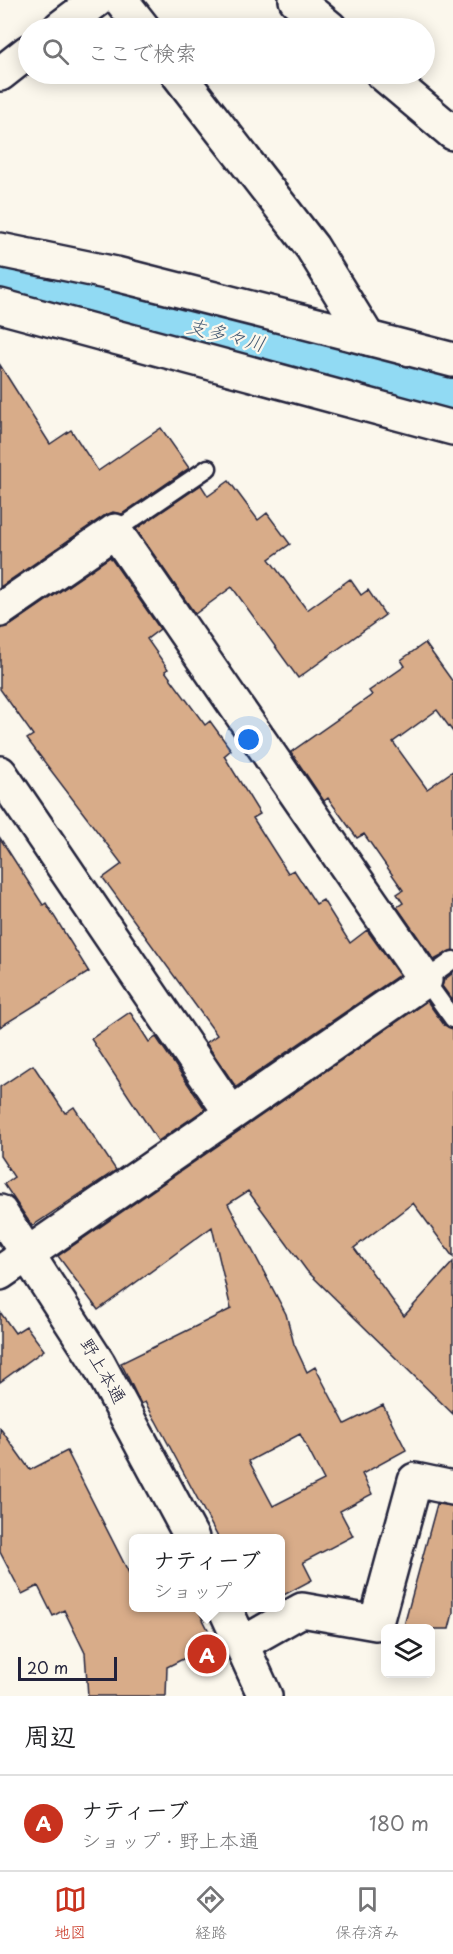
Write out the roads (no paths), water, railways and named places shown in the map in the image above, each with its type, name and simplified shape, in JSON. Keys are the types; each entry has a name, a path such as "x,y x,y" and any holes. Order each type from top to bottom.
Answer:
{"street":[{"path":"73,18 97,0"},
{"path":"121,0 135,18"},
{"path":"296,0 318,18"},
{"path":"0,74 18,60"},
{"path":"186,84 312,247 368,338"},
{"path":"395,84 453,133"},
{"path":"0,250 116,274 453,360"},
{"path":"0,306 453,428"},
{"path":"0,610 115,531 425,980 0,1273"},
{"path":"0,774 231,1113"},
{"name":"野上本通","path":"0,1212 98,1363 189,1534"},
{"path":"242,1644 302,1611 376,1623 415,1480 453,1488"},
{"path":"227,1612 265,1696"}],"lane":[{"path":"115,531 208,468"},
{"path":"453,960 425,980 453,1019"}],"waterway":[{"name":"支多々川","path":"0,278 453,393"}],"place":[{"name":"ナティーブ","path":"207,1654"}]}
